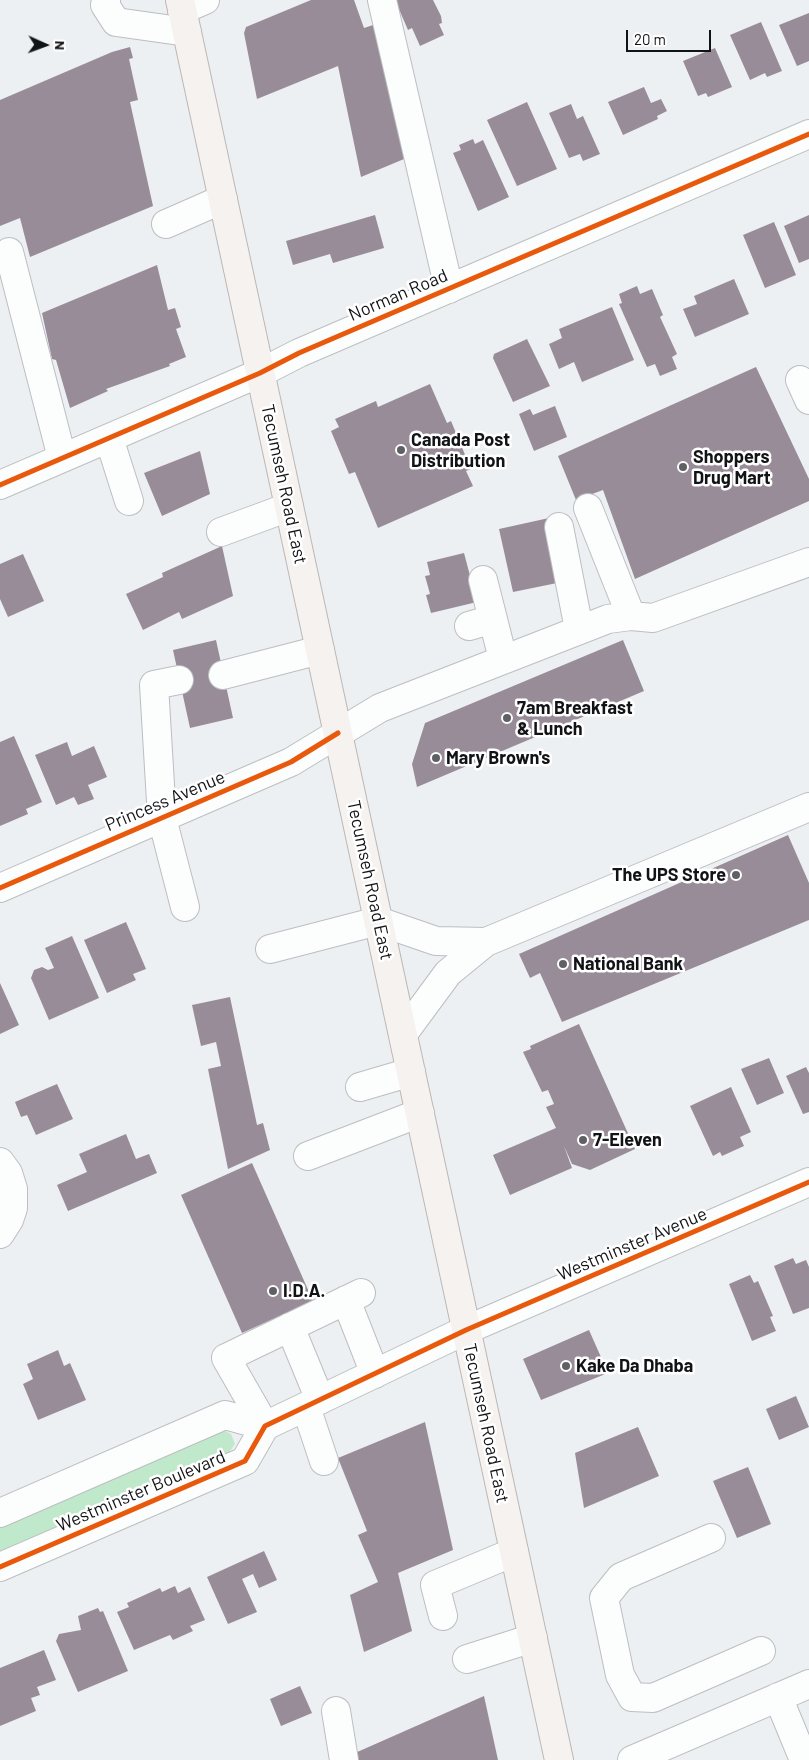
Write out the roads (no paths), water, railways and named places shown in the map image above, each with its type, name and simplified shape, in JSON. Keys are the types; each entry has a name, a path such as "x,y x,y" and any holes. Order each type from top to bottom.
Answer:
{"main road":[{"name":"Tecumseh Road East","path":"188,10 223,199 559,1760"}],"street":[{"path":"106,0 105,5 116,22 188,10"},
{"path":"382,0 449,289"},
{"name":"Norman Road","path":"0,485 260,373 299,353 809,134"},
{"path":"166,224 223,199"},
{"path":"8,252 62,458"},
{"path":"110,438 129,501"},
{"path":"221,532 289,507"},
{"path":"588,508 631,616"},
{"path":"559,526 580,629"},
{"name":"Princess Avenue","path":"0,888 291,762 380,708 608,619 631,616 653,618 809,562"},
{"path":"483,580 481,622 503,659"},
{"path":"223,675 320,650"},
{"path":"179,680 154,685 162,818 185,907"},
{"path":"403,1034 448,973 486,942 809,807"},
{"path":"270,949 378,921 436,941 486,942"},
{"path":"360,1087 411,1072"},
{"path":"308,1156 420,1113"},
{"path":"0,1162 8,1173 13,1189 13,1208 10,1220 0,1234"},
{"name":"Westminster Avenue","path":"466,1330 809,1182"},
{"path":"375,1374 353,1297 226,1358 264,1426 375,1374 466,1330"},
{"path":"290,1327 313,1403 324,1461"},
{"name":"Westminster Boulevard","path":"0,1513 225,1415 264,1426 245,1461 0,1567"},
{"path":"710,1538 621,1577 604,1598 620,1675 632,1697 653,1698 761,1651"},
{"path":"443,1616 435,1585 514,1552"},
{"path":"467,1659 532,1638"},
{"path":"632,1760 809,1684"},
{"path":"778,1697 804,1760"},
{"path":"336,1711 344,1760"}],"place":[{"name":"Canada Post Distribution","path":"401,450"},
{"name":"Shoppers Drug Mart","path":"683,467"},
{"name":"7am Breakfast & Lunch","path":"507,718"},
{"name":"Mary Brown's","path":"436,758"},
{"name":"The UPS Store","path":"736,875"},
{"name":"National Bank","path":"563,964"},
{"name":"7-Eleven","path":"583,1140"},
{"name":"I.D.A.","path":"273,1291"},
{"name":"Kake Da Dhaba","path":"566,1366"}]}
